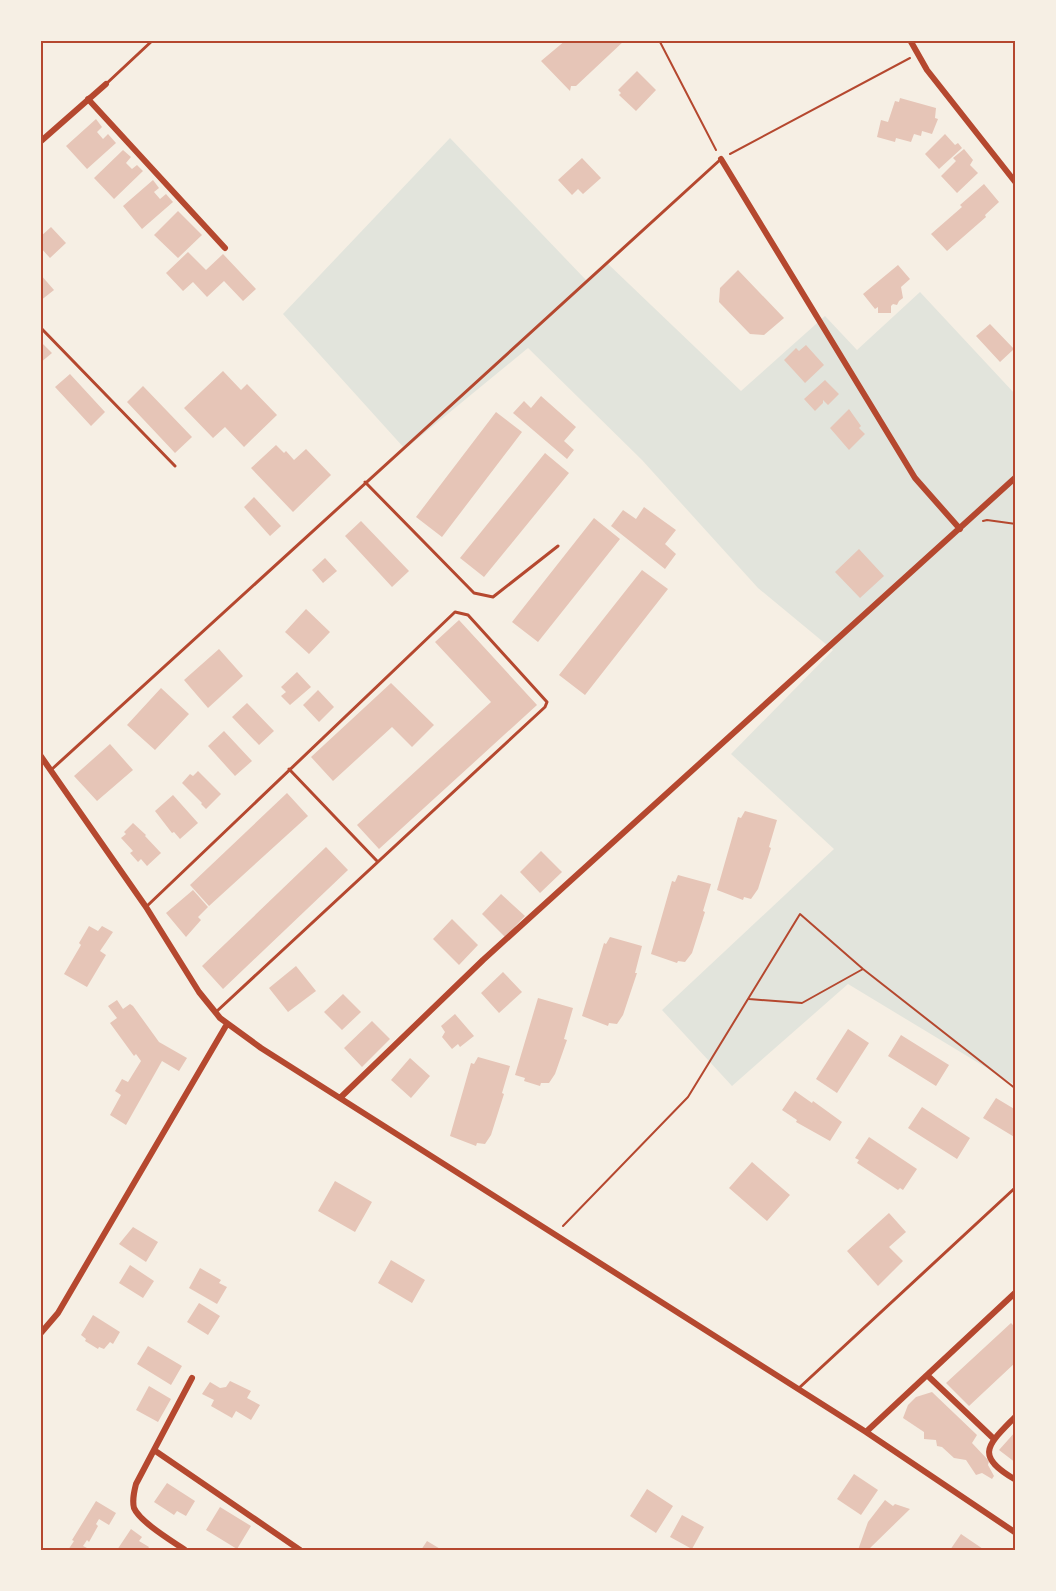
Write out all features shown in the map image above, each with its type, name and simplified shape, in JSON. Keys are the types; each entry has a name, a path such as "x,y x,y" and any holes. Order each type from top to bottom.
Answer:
{"street":[{"path":"910,40 927,70 1016,183"},
{"path":"40,142 106,84"},
{"path":"88,99 225,248"},
{"path":"721,159 915,478 960,530"},
{"path":"340,1098 483,960 1016,477"},
{"path":"40,756 146,907 199,992 227,1024 261,1048 866,1432 1016,1533"},
{"path":"40,1334 58,1313 227,1024"},
{"path":"866,1432 1016,1292"},
{"path":"927,1375 993,1439"},
{"path":"185,1551 141,1518 135,1509 133,1499 136,1484 192,1378"},
{"path":"1016,1416 993,1439 988,1455 990,1462 1016,1480"},
{"path":"154,1450 300,1551"}],"lane":[{"path":"106,84 153,40"},
{"path":"51,770 364,482 721,159"},
{"path":"40,327 175,466"},
{"path":"364,482 474,593 493,597 558,546"},
{"path":"146,907 455,612 468,615 547,702 545,707 215,1012"},
{"path":"288,769 377,861"},
{"path":"797,1389 1016,1187"}],"path":[{"path":"659,40 721,159 917,54"},
{"path":"978,523 987,520 1016,524"},
{"path":"554,1235 688,1097 800,914 863,969 1016,1089"},
{"path":"748,999 802,1003 863,969"}],"shaded area":[{"path":"450,138 586,280 606,262 741,391 825,316 857,350 920,292 1015,394 1015,1085 848,984 732,1086 662,1010 834,849 731,754 833,650 758,588 642,460 528,348 405,449 283,314"}],"building":[{"path":"566,40 625,40 576,86 571,86 570,91 541,61"},
{"path":"637,71 656,90 636,111 619,95 621,93 618,90"},
{"path":"900,98 936,108 935,118 938,119 932,134 922,131 921,136 914,134 911,142 896,138 895,142 877,137 881,120 888,122 895,101 899,102"},
{"path":"96,119 102,127 97,132 103,139 108,134 116,143 87,169 66,146"},
{"path":"945,134 955,145 958,143 962,148 939,169 925,154"},
{"path":"964,149 973,160 970,165 978,173 957,193 941,176 956,161 953,158"},
{"path":"123,150 131,157 126,163 132,169 137,165 143,171 114,199 94,178"},
{"path":"582,158 601,178 583,194 578,189 572,195 558,180"},
{"path":"153,180 159,188 154,192 160,199 166,194 173,202 142,229 123,206"},
{"path":"984,184 999,202 985,215 986,217 947,251 931,234"},
{"path":"178,211 202,235 178,258 154,235"},
{"path":"51,227 66,243 50,258 40,247 40,237"},
{"path":"188,252 206,270 223,254 256,289 243,301 224,281 207,297 193,282 183,291 166,273"},
{"path":"898,265 910,279 901,287 903,298 897,305 891,306 891,313 878,313 878,307 875,309 863,294"},
{"path":"738,270 784,318 764,335 750,334 719,302 720,288"},
{"path":"40,274 54,290 40,301"},
{"path":"990,324 1014,349 1000,362 976,336"},
{"path":"40,341 52,353 40,363"},
{"path":"806,345 824,365 805,383 784,360 796,348 799,351"},
{"path":"223,371 241,390 247,384 277,415 244,447 225,427 213,438 184,408"},
{"path":"70,374 105,412 91,426 55,387"},
{"path":"825,380 839,394 828,405 823,400 815,411 804,399"},
{"path":"143,386 192,437 175,453 127,402"},
{"path":"541,396 576,427 564,441 574,450 567,459 513,413 524,401 531,408"},
{"path":"849,409 861,426 859,428 865,434 849,450 830,428"},
{"path":"496,412 522,432 442,537 416,517"},
{"path":"276,445 294,460 306,449 331,475 293,512 251,468"},
{"path":"545,453 569,473 484,577 460,558"},
{"path":"254,497 281,526 270,536 244,507"},
{"path":"644,507 676,530 665,544 676,554 665,569 611,526 623,510 636,519"},
{"path":"594,518 620,539 538,642 512,622"},
{"path":"361,521 409,571 392,587 345,536"},
{"path":"859,549 884,576 860,598 835,572"},
{"path":"325,558 337,571 323,583 312,570"},
{"path":"642,570 668,589 585,695 559,675"},
{"path":"306,609 330,632 309,654 285,632"},
{"path":"459,620 537,705 379,849 357,825 491,702 435,642"},
{"path":"219,649 243,676 208,708 184,680"},
{"path":"297,672 311,687 290,705 281,696 286,692 281,687"},
{"path":"391,683 434,725 412,747 392,727 333,781 311,757"},
{"path":"161,688 189,714 155,750 127,725"},
{"path":"318,690 334,707 319,722 303,705"},
{"path":"247,703 274,731 259,745 232,717"},
{"path":"224,731 252,761 235,776 208,746"},
{"path":"110,744 133,770 97,801 74,776"},
{"path":"198,771 221,794 206,809 182,783 190,774 193,776"},
{"path":"287,793 308,816 209,906 190,885"},
{"path":"173,795 198,823 180,839 174,832 172,833 155,811"},
{"path":"745,811 777,820 758,889 751,899 744,897 743,900 717,890 738,817 741,818"},
{"path":"133,823 161,853 147,866 141,859 138,862 130,853 133,851 121,838"},
{"path":"326,847 348,870 223,989 202,966"},
{"path":"541,851 562,872 540,893 520,872"},
{"path":"678,875 711,884 692,953 685,962 678,961 677,963 651,954 672,881 675,882"},
{"path":"193,890 208,907 198,917 201,920 186,937 166,913"},
{"path":"501,894 525,916 505,937 482,914"},
{"path":"452,919 478,945 459,965 433,939"},
{"path":"89,926 98,931 102,926 113,932 100,951 106,955 87,987 64,974"},
{"path":"610,937 642,946 635,973 637,973 623,1015 617,1024 609,1023 608,1026 582,1016 604,943 606,944"},
{"path":"296,966 316,991 288,1012 269,988"},
{"path":"503,972 522,992 499,1013 481,993"},
{"path":"343,994 361,1012 342,1030 324,1012"},
{"path":"538,998 573,1008 564,1039 567,1040 555,1074 549,1083 541,1083 540,1086 524,1081 525,1078 515,1075"},
{"path":"117,1000 123,1009 130,1004 133,1006 159,1042 187,1058 179,1071 162,1061 126,1125 110,1115 121,1095 115,1091 122,1079 128,1082 141,1061 136,1054 134,1056 110,1023 117,1018 108,1006"},
{"path":"455,1014 474,1036 460,1047 458,1044 452,1049 442,1037 445,1032 441,1026"},
{"path":"372,1021 390,1039 362,1067 344,1048"},
{"path":"848,1029 869,1043 837,1093 816,1079"},
{"path":"901,1035 949,1065 936,1086 888,1056"},
{"path":"478,1057 510,1066 491,1135 485,1144 477,1143 476,1146 450,1136 471,1063 474,1064"},
{"path":"410,1058 430,1076 411,1098 391,1080"},
{"path":"795,1091 842,1122 830,1141 796,1122 797,1120 782,1110"},
{"path":"996,1098 1016,1110 1016,1138 983,1118"},
{"path":"922,1107 970,1138 957,1159 908,1128"},
{"path":"869,1137 917,1169 903,1190 900,1188 898,1190 857,1163 859,1160 855,1158"},
{"path":"752,1162 790,1195 767,1221 729,1188"},
{"path":"335,1181 372,1202 355,1232 318,1211"},
{"path":"889,1213 906,1232 889,1247 903,1261 878,1286 847,1251"},
{"path":"133,1227 158,1242 146,1262 119,1244"},
{"path":"391,1260 425,1280 412,1303 378,1283"},
{"path":"130,1265 154,1281 143,1298 119,1283"},
{"path":"200,1268 221,1280 219,1283 227,1287 217,1304 189,1288"},
{"path":"199,1303 220,1316 208,1335 187,1322"},
{"path":"93,1315 120,1332 113,1344 110,1342 104,1349 99,1347 98,1349 85,1341 86,1339 81,1335"},
{"path":"1011,1323 1016,1328 1016,1362 969,1406 946,1383"},
{"path":"148,1346 182,1366 171,1385 137,1364"},
{"path":"230,1381 251,1391 247,1398 260,1405 251,1420 236,1411 232,1418 211,1406 214,1400 202,1394 210,1382 220,1388 226,1387"},
{"path":"149,1386 171,1399 158,1422 136,1410"},
{"path":"932,1392 977,1435 972,1443 989,1461 988,1465 994,1476 992,1479 982,1473 976,1475 966,1460 954,1458 942,1447 937,1446 936,1440 924,1439 924,1432 903,1418 908,1405 916,1397"},
{"path":"1016,1431 1016,1463 999,1450"},
{"path":"854,1474 878,1490 861,1515 837,1499"},
{"path":"167,1483 195,1501 186,1516 177,1511 174,1515 154,1502"},
{"path":"647,1489 673,1506 656,1533 630,1516"},
{"path":"885,1500 893,1506 895,1504 910,1509 868,1550 858,1550 868,1522"},
{"path":"96,1501 116,1513 109,1525 99,1519 96,1524 98,1526 89,1542 87,1540 83,1546 91,1550 68,1550 74,1541 72,1540"},
{"path":"220,1507 251,1526 237,1549 206,1530"},
{"path":"682,1515 704,1527 692,1549 670,1537"},
{"path":"131,1529 142,1537 139,1541 149,1547 147,1550 117,1550"},
{"path":"961,1534 983,1549 950,1550"},
{"path":"427,1541 442,1550 421,1550"}]}
